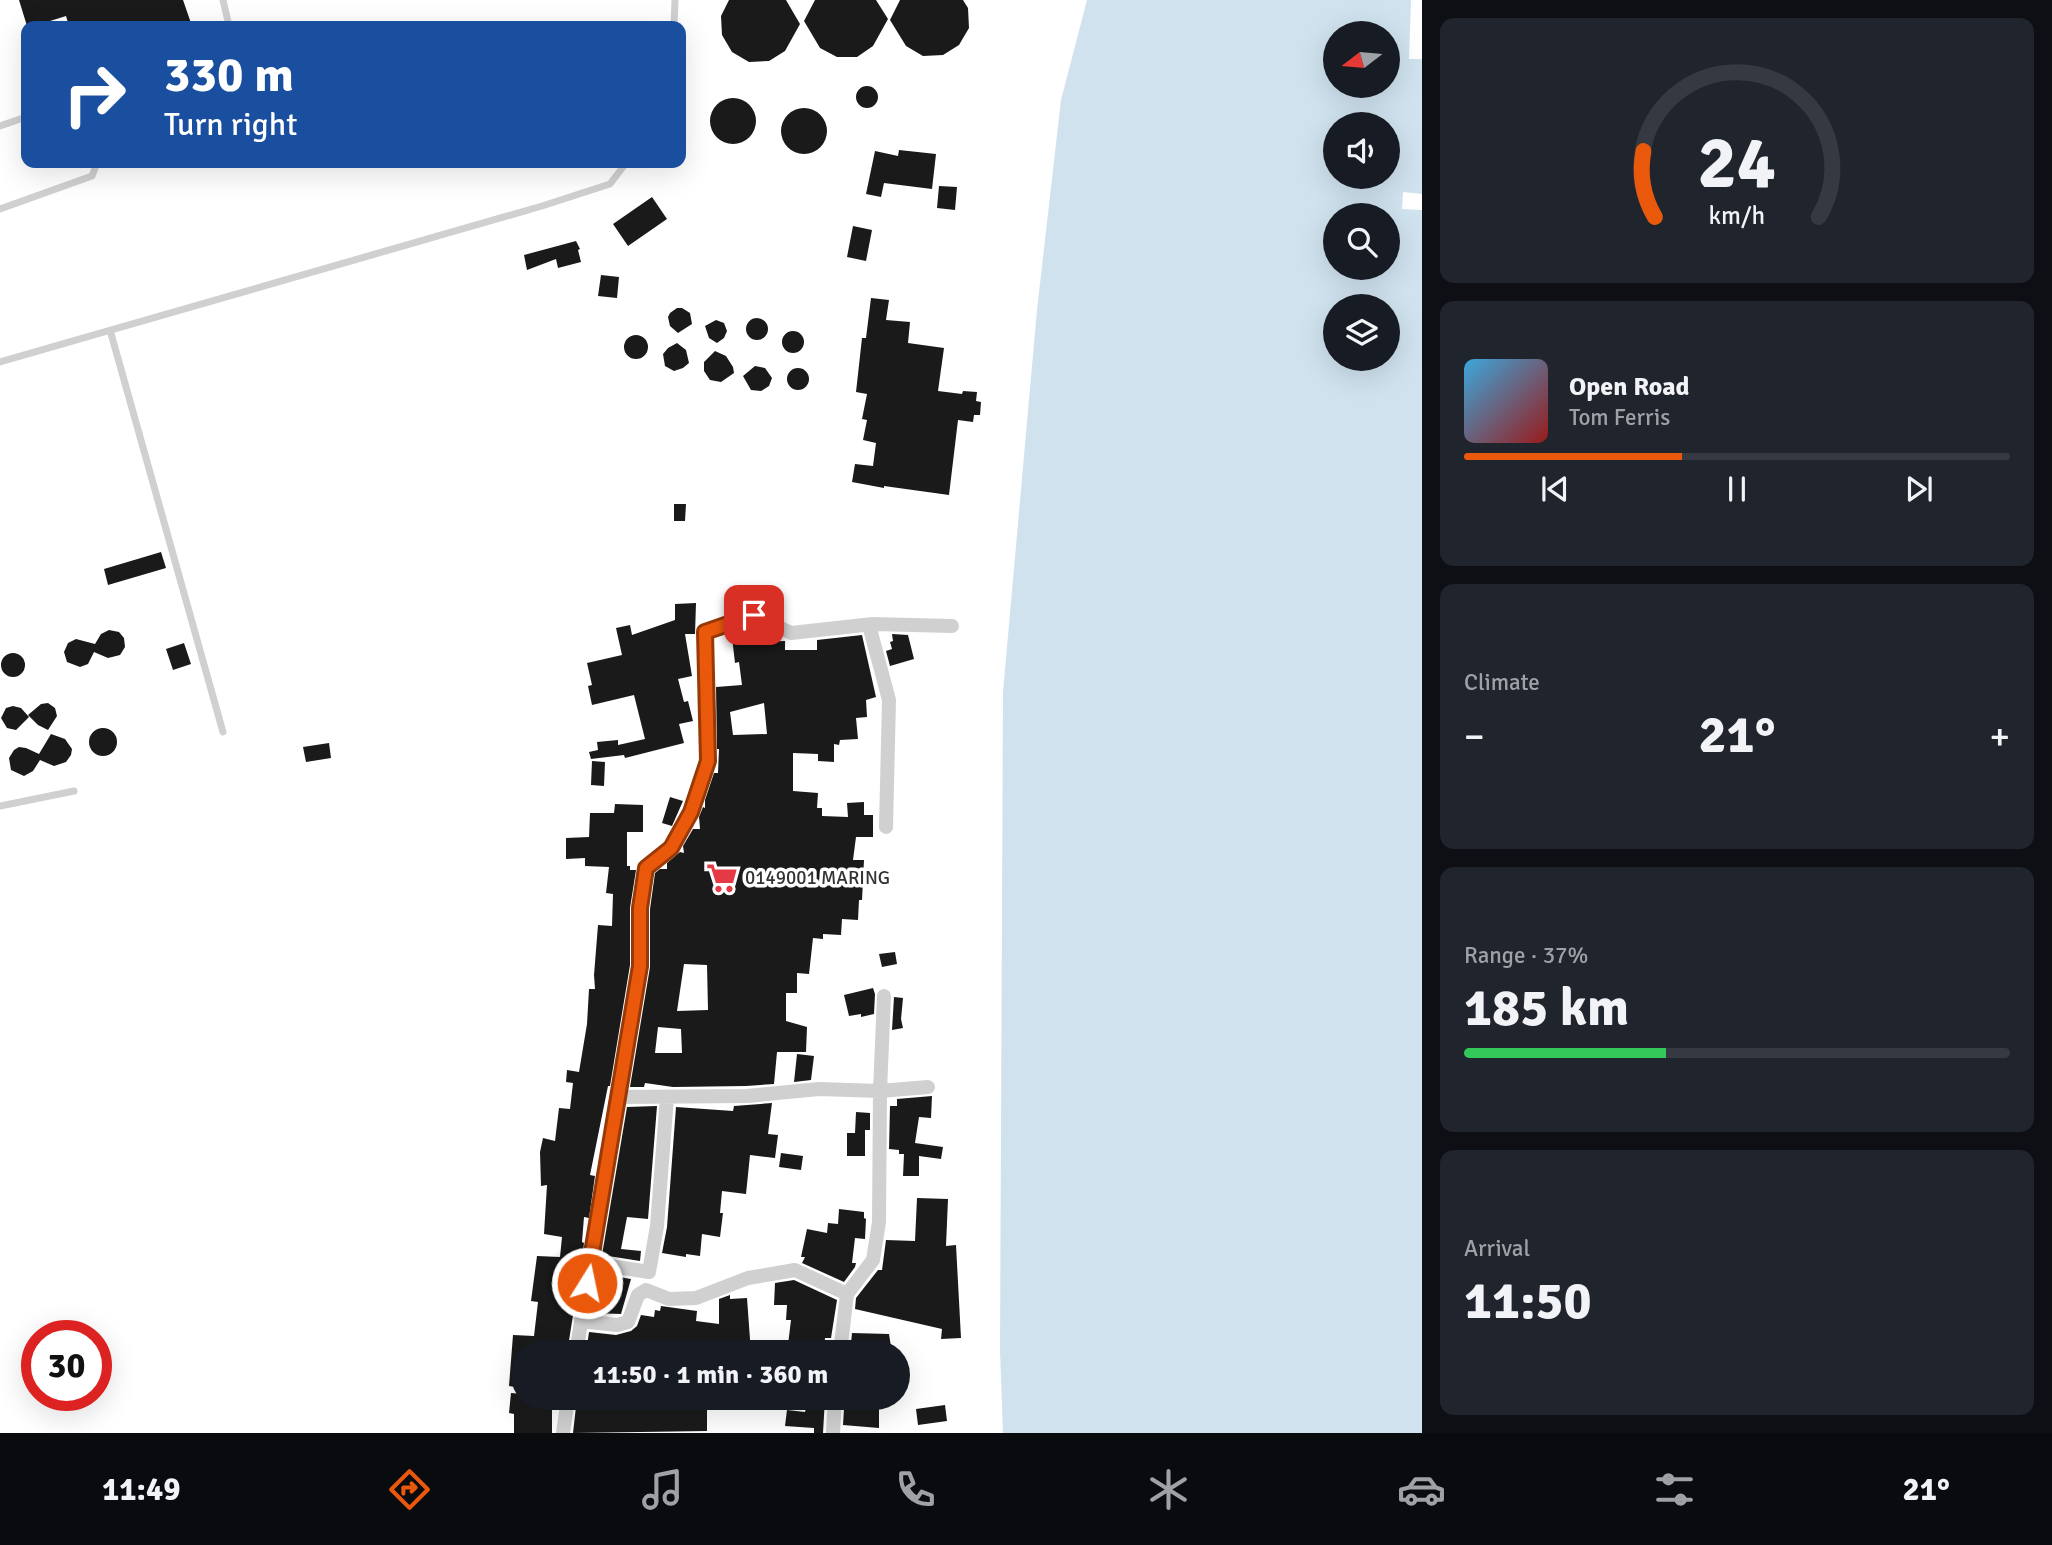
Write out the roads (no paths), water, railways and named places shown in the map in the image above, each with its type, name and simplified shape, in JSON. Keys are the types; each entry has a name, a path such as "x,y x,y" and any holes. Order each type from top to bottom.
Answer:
{"street":[{"path":"578,1340 640,966 640,908 646,868 671,848 691,812 708,761 705,632 754,615 791,633 869,625 953,626"},
{"path":"869,625 889,700 886,827"},
{"path":"842,1340 847,1294 873,1260 879,1222 884,996"},
{"path":"619,1097 747,1096 819,1089 880,1091 928,1087"},
{"path":"591,1263 649,1272 657,1226 667,1097"},
{"path":"581,1321 617,1325 628,1322 638,1295 646,1290 669,1299 696,1298 748,1278 795,1270 847,1294"},
{"path":"563,1433 566,1410"},
{"path":"832,1433 834,1410"}],"lane":[{"path":"223,0 228,21"},
{"path":"674,21 675,0"},
{"path":"0,126 21,119"},
{"path":"0,209 92,176 95,168"},
{"path":"0,362 610,184 622,168"},
{"path":"110,330 223,732"},
{"path":"0,806 74,791"}],"water":[{"path":"1087,0 1422,0 1422,1433 1003,1433 1000,1350 1003,692 1037,310 1061,100"}],"place":[{"name":"0149001 MARING","path":"722,878"}]}
